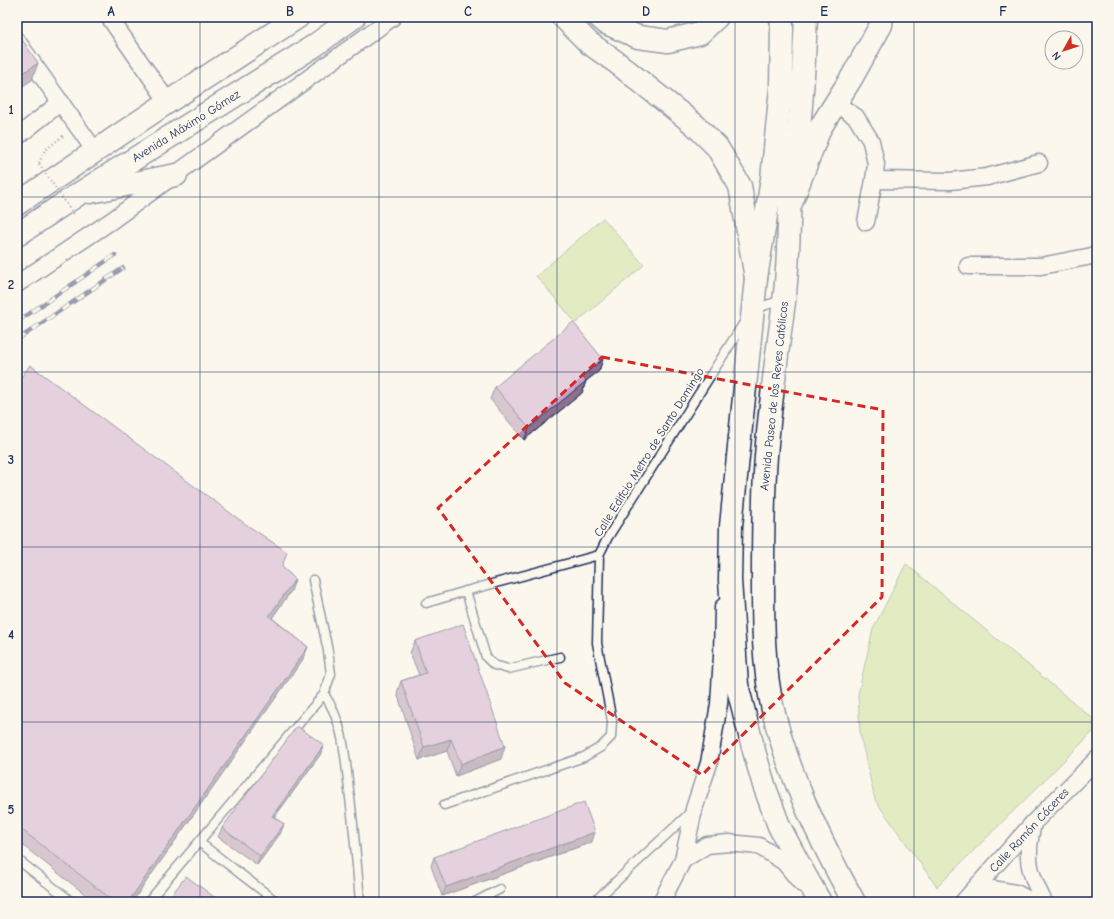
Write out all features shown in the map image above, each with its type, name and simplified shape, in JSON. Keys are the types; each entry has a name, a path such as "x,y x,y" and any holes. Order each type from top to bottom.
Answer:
{"main road":[{"path":"17,204 95,150 298,17"},
{"name":"Avenida Máximo Gómez","path":"17,235 75,205 314,46 354,17"},
{"path":"563,17 589,43 616,62 696,125 717,147 740,186 756,278"},
{"path":"599,17 606,23 638,38 668,41 700,33 717,17"},
{"path":"782,17 781,88 772,179 756,278 731,526 730,580 737,685 764,785 779,826 819,902"},
{"name":"Avenida Paseo de los Reyes Católicos","path":"806,17 803,83 798,136 790,183 791,203 784,300 766,456 762,532 765,658 773,710 789,762 806,806 829,857 854,902"},
{"path":"791,203 820,128 852,77 881,25 882,17"},
{"path":"75,205 176,175"}],"street":[{"path":"109,17 168,102"},
{"path":"17,284 176,175 393,17"},
{"path":"17,41 95,150"},
{"path":"17,137 61,102"},
{"path":"835,103 856,117 870,141 876,164 866,222"},
{"path":"874,180 950,181 987,177 1039,163"},
{"path":"968,266 1040,266 1092,256 1097,253"},
{"path":"661,902 683,860 694,809 709,763 719,704 722,656 723,584 731,526"},
{"name":"Calle Ramón Cáceres","path":"966,898 1033,823 1097,759"},
{"path":"1033,823 1029,840 1030,869 1044,902"},
{"path":"683,860 706,845 729,843 759,846 784,862 819,902"},
{"path":"966,898 994,889 1016,893 1033,902"}],"lane":[{"path":"753,309 784,300"},
{"name":"Calle Edifcio Metro de Santo Domingo","path":"444,805 584,757 601,747 611,737 612,721 597,642 599,555 608,537 753,309"},
{"path":"426,603 599,555"},
{"path":"148,902 324,694 331,674 328,651 312,580"},
{"path":"466,591 486,658 494,665 508,669 560,657"},
{"path":"324,694 332,705 342,734 354,825 360,902"},
{"path":"594,902 694,809"},
{"path":"199,842 277,902"},
{"path":"17,859 72,902"},
{"path":"475,902 500,889"}],"path":[{"path":"75,205 39,164 44,150 78,126"}],"highlighted area":[{"path":"602,357 883,410 882,597 702,775 565,683 438,508"}],"green space":[{"path":"603,218 644,265 576,323 536,276"},
{"path":"906,564 1097,722 1097,728 937,887 875,800 860,734 858,694 873,629"}],"building":[{"path":"17,32 38,63 17,77"},
{"path":"573,322 603,359 582,376 586,381 529,428 495,387"},
{"path":"30,365 244,523 287,552 282,567 295,579 269,616 308,647 128,902 115,902 17,826 17,383"},
{"path":"463,624 505,746 461,764 451,739 424,747 401,681 426,673 415,641"},
{"path":"297,726 324,745 272,816 284,824 260,856 222,828"},
{"path":"584,802 595,832 446,887 434,857"},
{"path":"186,876 221,902 166,902"}],"railway":[{"path":"17,322 115,255"},
{"path":"17,340 123,268"}]}
